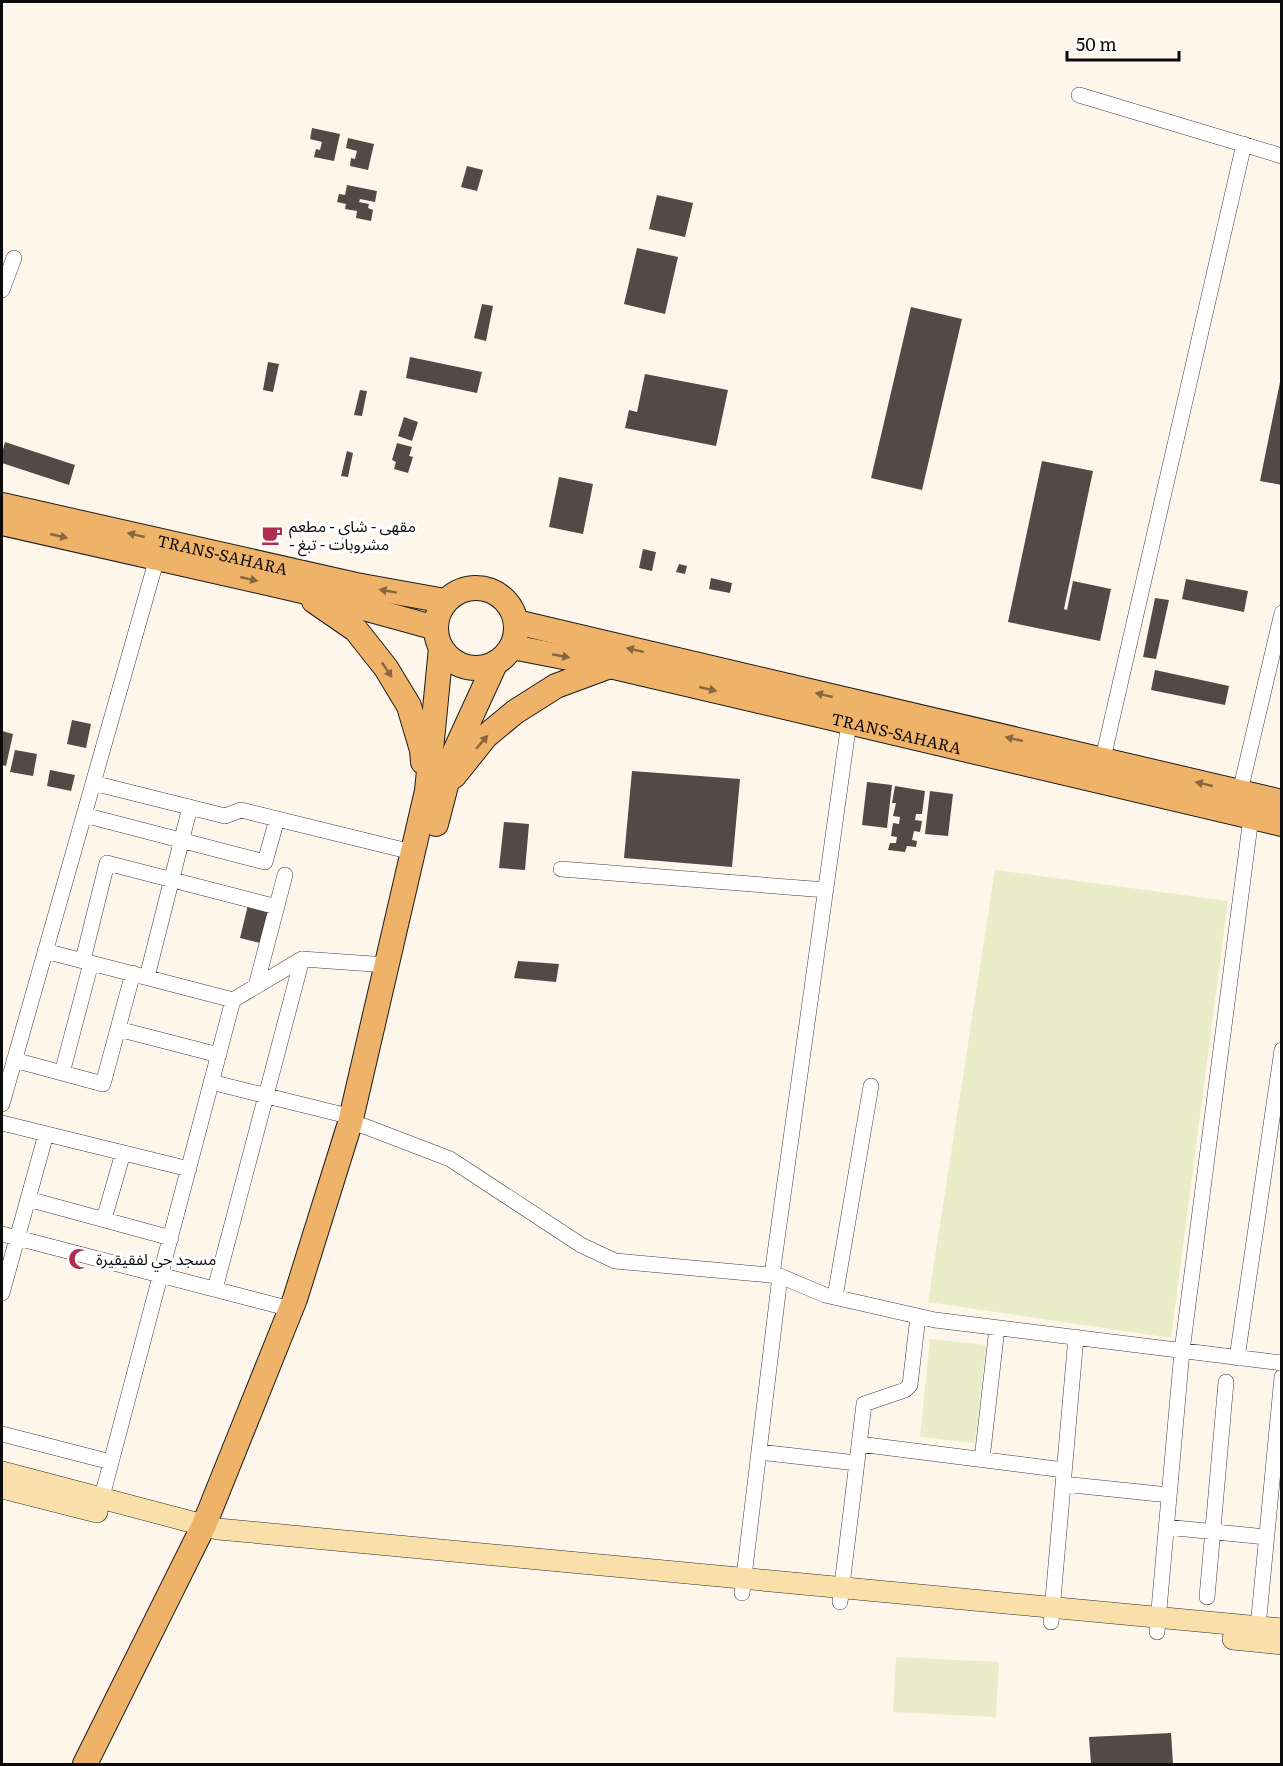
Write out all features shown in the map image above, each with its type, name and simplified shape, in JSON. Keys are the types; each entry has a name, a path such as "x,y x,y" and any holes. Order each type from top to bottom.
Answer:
{"main road":[{"name":"TRANS-SAHARA","path":"2,505 356,585 446,601"},
{"name":"TRANS-SAHARA","path":"2,523 298,590 438,638"},
{"path":"104,1764 311,1303 436,789 438,638 440,609 446,601 462,590 481,587 494,591 513,609 516,635 505,656 495,664 483,668 465,666 448,658 438,638"},
{"path":"298,590 356,630 386,668 409,706 436,789"},
{"name":"TRANS-SAHARA","path":"516,622 1242,807 1281,824"},
{"name":"TRANS-SAHARA","path":"512,646 610,666 849,722 1100,770"},
{"path":"86,1764 208,1534 291,1309 356,1122 412,852 436,789 495,664"},
{"path":"436,789 486,736 515,712 556,686 610,666"},
{"name":"TRANS-SAHARA","path":"1242,807 1281,802"},
{"path":"2,1472 100,1505 208,1534 1157,1625 1281,1644"},
{"path":"2,1488 100,1505"},
{"path":"1157,1625 1281,1629"}],"street":[{"path":"1079,95 1281,156"},
{"path":"1100,770 1244,144"},
{"path":"2,290 4,273 14,258"},
{"path":"2,1104 9,1064 45,951 157,558"},
{"path":"1157,1625 1182,1351 1242,807 1281,613"},
{"path":"743,1586 776,1275 849,722"},
{"path":"93,783 225,816 241,810 412,852"},
{"path":"9,1064 62,1073 103,1084 118,1029 140,975 172,880 190,807"},
{"path":"84,815 266,862 277,819"},
{"path":"62,1073 107,863 277,907"},
{"path":"561,869 826,891"},
{"path":"256,986 285,874"},
{"path":"45,951 233,1000"},
{"path":"215,1289 302,959"},
{"path":"100,1505 233,1000 302,959 387,965"},
{"path":"118,1029 219,1055"},
{"path":"1237,1358 1281,1050"},
{"path":"212,1082 356,1122 450,1159 580,1245 615,1261 776,1275 825,1295 935,1320 1281,1363"},
{"path":"836,1297 871,1086"},
{"path":"2,1123 189,1169"},
{"path":"2,1293 46,1134"},
{"path":"104,1220 123,1153"},
{"path":"28,1199 171,1238"},
{"path":"2,1234 291,1309"},
{"path":"841,1595 864,1404 905,1390 910,1385 918,1316"},
{"path":"982,1459 997,1328"},
{"path":"1051,1615 1076,1337"},
{"path":"1258,1627 1281,1377"},
{"path":"1207,1597 1226,1382"},
{"path":"2,1434 111,1462"},
{"path":"859,1444 982,1459 1064,1477 1169,1495"},
{"path":"759,1452 857,1463"},
{"path":"1166,1527 1266,1537"}],"green space":[{"path":"995,870 1228,901 1171,1338 928,1302"},
{"path":"930,1339 986,1345 975,1443 920,1437"},
{"path":"896,1657 999,1662 996,1717 893,1712"}],"building":[{"path":"312,128 340,134 334,161 314,157 316,149 320,150 322,142 310,139"},
{"path":"348,138 374,144 368,170 350,166 351,158 355,159 357,151 346,148"},
{"path":"467,166 483,170 477,191 461,187"},
{"path":"347,185 377,191 375,202 360,199 359,202 369,204 368,208 373,210 371,221 356,218 357,211 345,209 346,204 337,202 339,194 345,195"},
{"path":"657,195 693,203 685,237 649,229"},
{"path":"637,248 678,257 665,314 624,304"},
{"path":"482,304 493,306 486,341 474,338"},
{"path":"911,307 962,319 922,490 871,478"},
{"path":"410,357 482,372 477,393 406,378"},
{"path":"268,362 279,364 273,392 263,390"},
{"path":"645,374 728,390 716,446 625,428 629,410 637,412"},
{"path":"1280,382 1282,382 1282,485 1260,481"},
{"path":"360,390 367,391 362,416 354,415"},
{"path":"404,417 418,422 412,441 398,436"},
{"path":"5,442 75,465 69,485 2,463"},
{"path":"397,443 412,447 409,456 413,457 408,473 394,469 396,462 392,460"},
{"path":"347,451 353,453 348,477 341,476"},
{"path":"1042,461 1093,471 1064,609 1067,610 1073,581 1111,589 1100,641 1008,622"},
{"path":"559,477 593,484 583,534 549,527"},
{"path":"643,549 656,552 652,571 639,568"},
{"path":"679,564 687,566 685,574 676,572"},
{"path":"711,578 732,583 730,593 709,589"},
{"path":"1186,579 1248,591 1244,612 1182,599"},
{"path":"1155,598 1169,600 1156,659 1143,657"},
{"path":"1155,670 1229,686 1225,705 1151,690"},
{"path":"72,720 91,724 86,748 67,744"},
{"path":"2,731 13,734 6,766 2,765"},
{"path":"15,750 37,754 33,776 10,772"},
{"path":"50,770 75,775 71,791 47,786"},
{"path":"632,771 740,779 732,867 624,858"},
{"path":"867,782 892,785 887,828 862,825"},
{"path":"895,786 925,791 922,814 916,814 915,820 922,821 920,832 914,831 912,840 917,841 916,847 907,846 905,852 888,850 890,843 896,843 897,837 891,836 893,823 899,824 900,817 893,816 896,803 892,803"},
{"path":"930,791 953,794 948,836 925,834"},
{"path":"504,822 529,824 525,870 499,868"},
{"path":"248,905 269,910 260,943 240,938"},
{"path":"518,961 559,964 556,982 514,978"},
{"path":"1171,1733 1173,1764 1091,1764 1089,1737"}],"place":[{"name":"مقهى - شاي - مطعم - مشروبات - تبغ","path":"272,535"},
{"name":"مسجد حي لفقيقيرة","path":"79,1259"}]}
